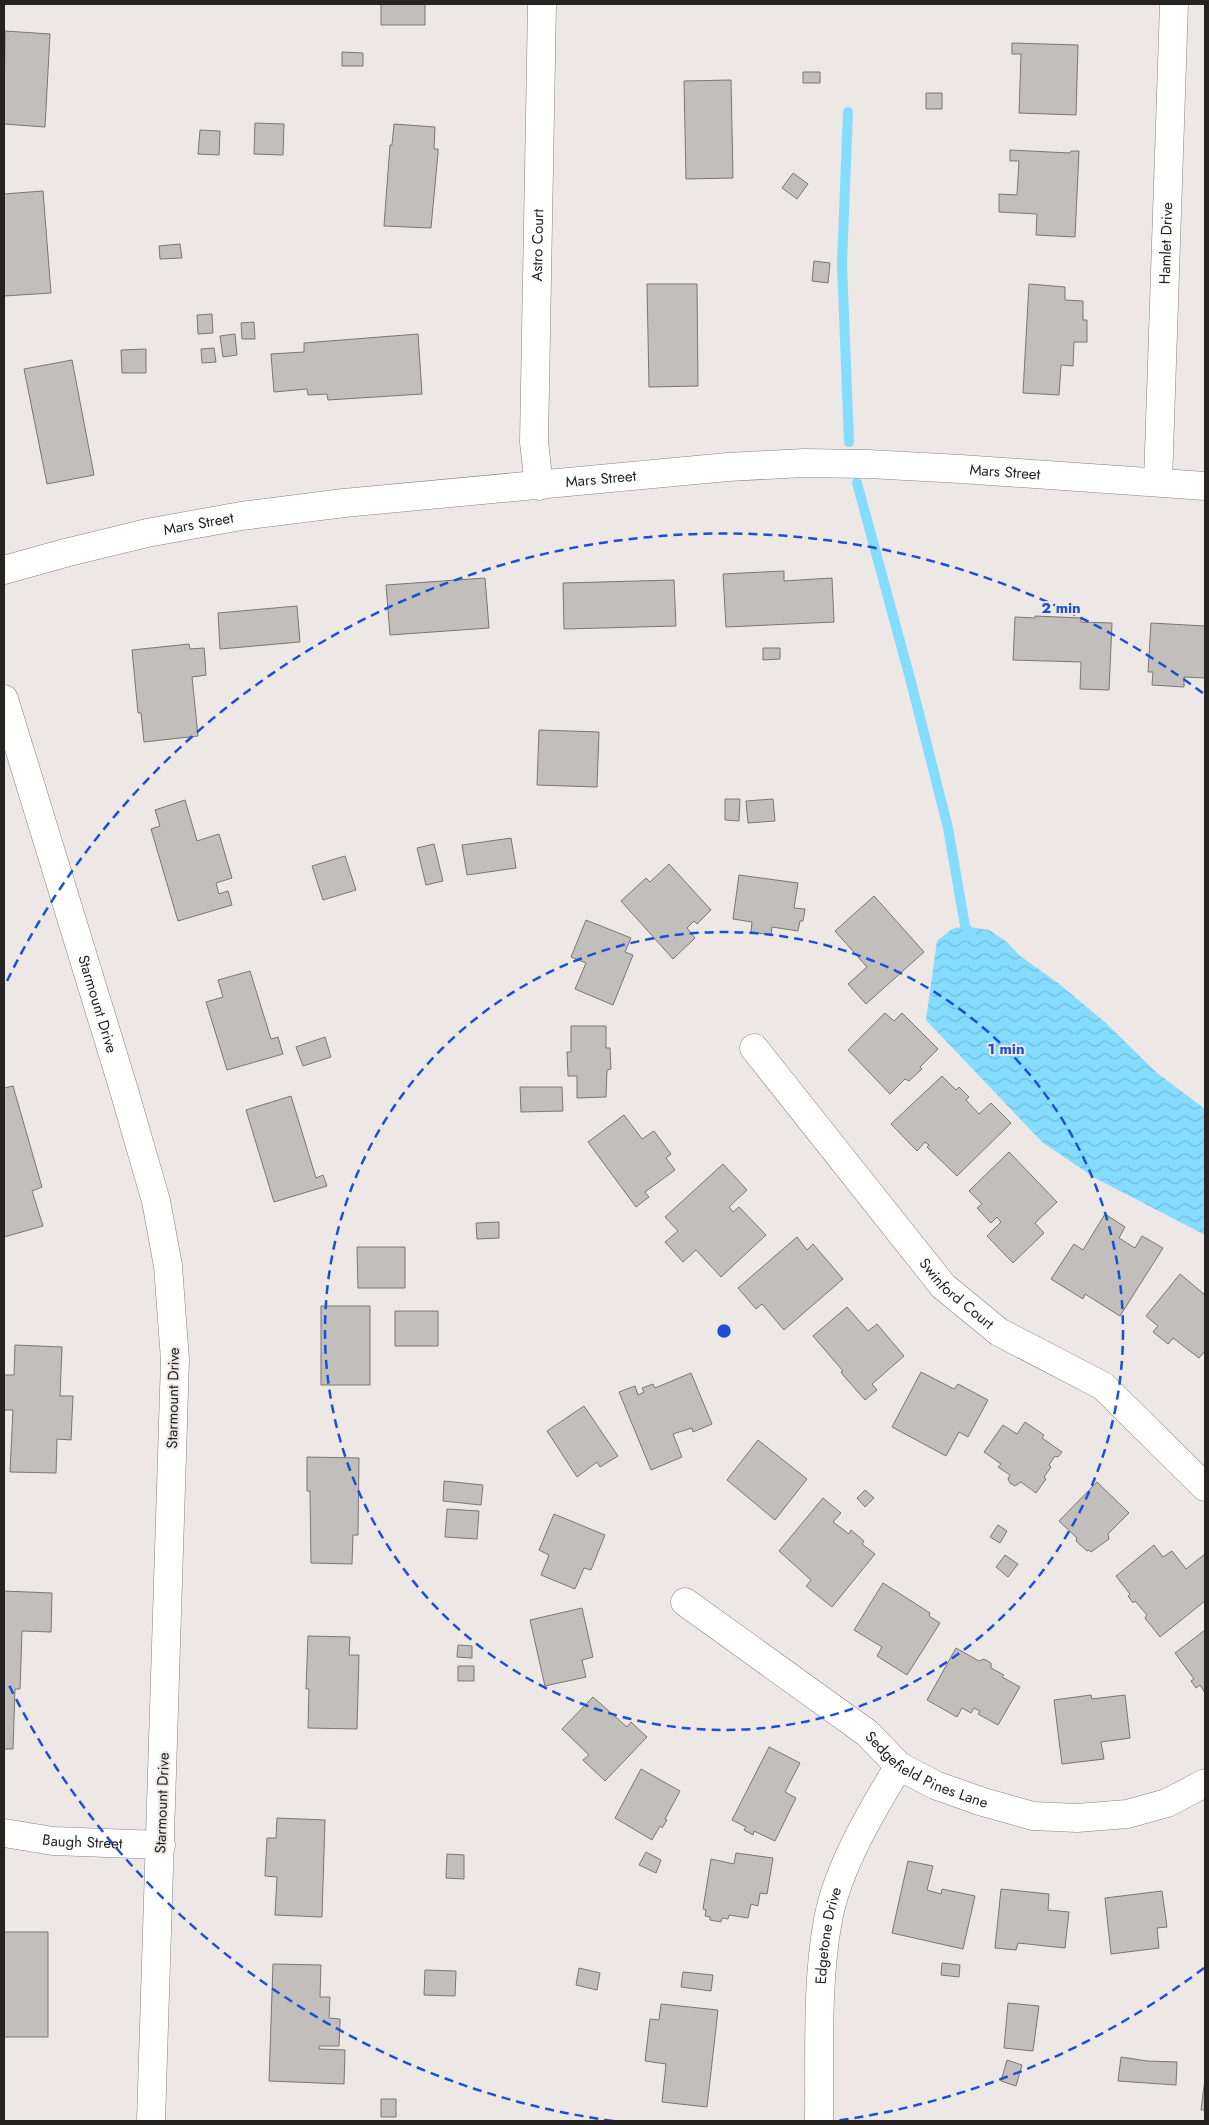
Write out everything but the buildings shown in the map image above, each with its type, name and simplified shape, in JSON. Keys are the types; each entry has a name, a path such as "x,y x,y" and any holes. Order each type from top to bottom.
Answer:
{"street":[{"name":"Astro Court","path":"539,486 534,442 542,4"},
{"name":"Hamlet Drive","path":"1158,482 1174,4"},
{"name":"Mars Street","path":"4,570 147,533 241,516 344,503 728,467 804,463 961,469 1205,486"},
{"name":"Starmount Drive","path":"4,699 156,1201 168,1266 175,1360 151,2121"},
{"name":"Swinford Court","path":"754,1048 943,1286 1000,1332 1103,1386 1205,1487"},
{"name":"Sedgefield Pines Lane","path":"685,1602 867,1733 899,1766 943,1788 983,1802 1033,1816 1077,1818 1127,1814 1167,1802 1205,1783"},
{"name":"Edgetone Drive","path":"819,2121 822,1982 828,1920 838,1882 877,1801 899,1766"},
{"name":"Baugh Street","path":"4,1833 53,1841 160,1845"}],"water":[{"path":"965,926 989,930 1007,942 1019,955 1058,983 1106,1023 1157,1073 1205,1109 1205,1235 1095,1178 1042,1142 926,1020 937,941 952,929"}],"waterway":[{"path":"848,112 842,264 849,442"},
{"path":"857,483 948,828 965,926 972,936"}]}
